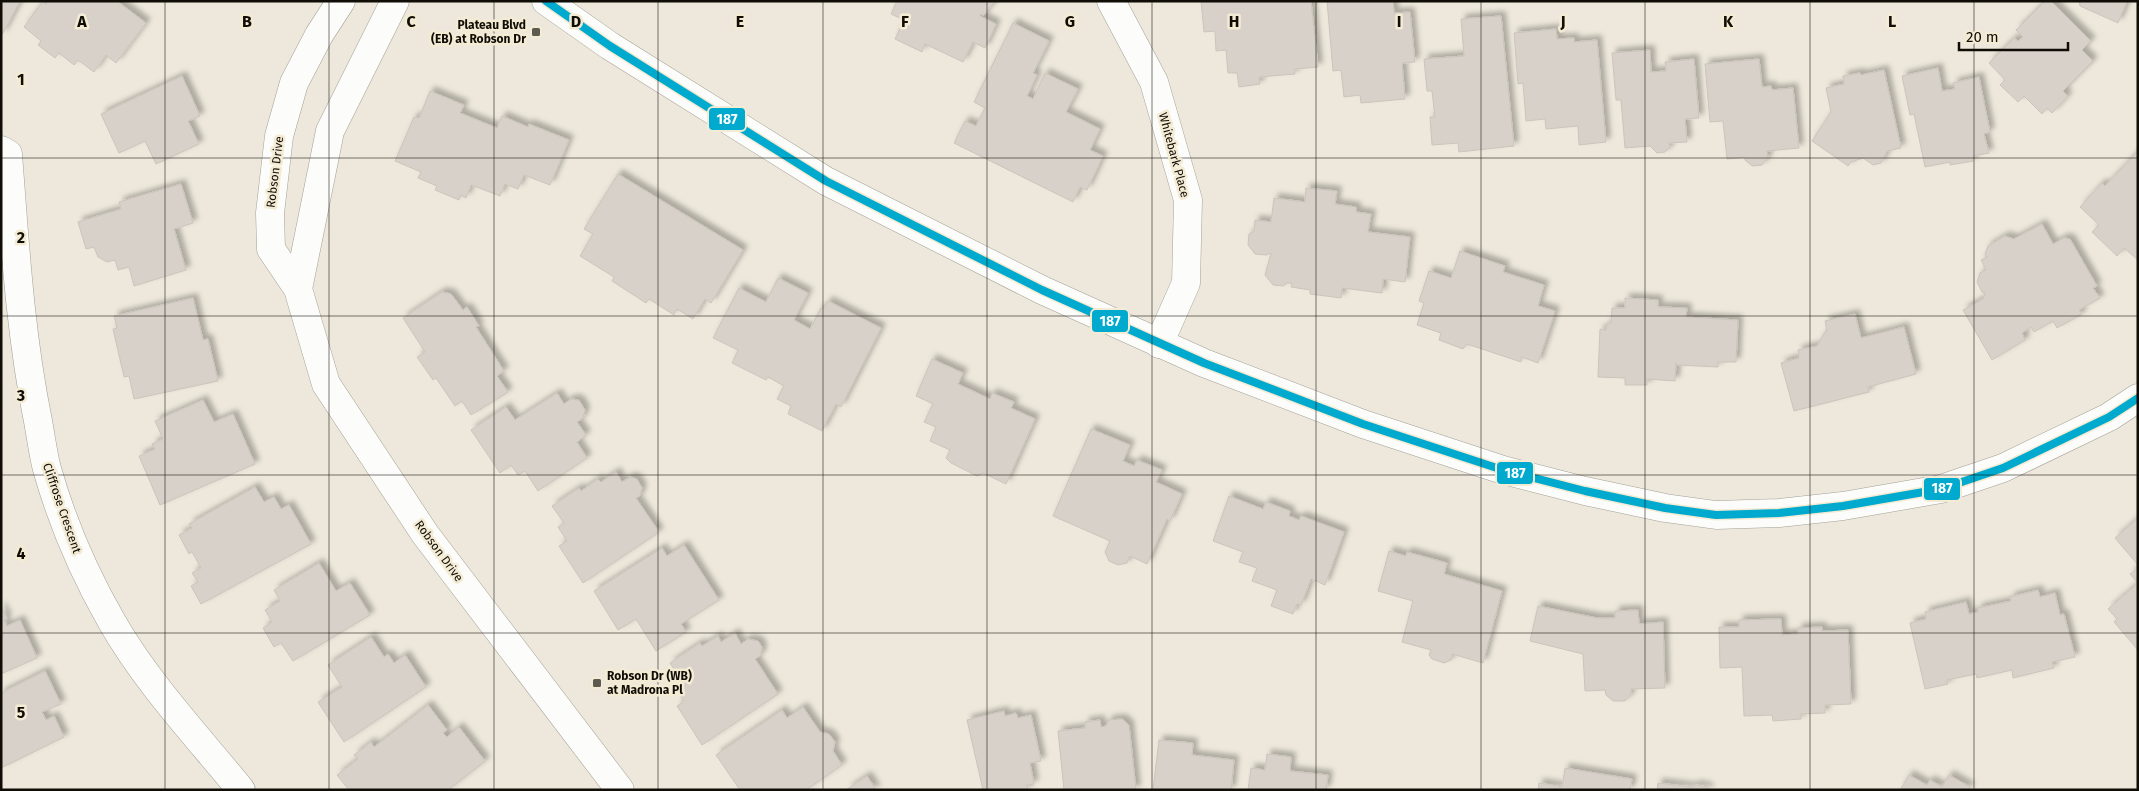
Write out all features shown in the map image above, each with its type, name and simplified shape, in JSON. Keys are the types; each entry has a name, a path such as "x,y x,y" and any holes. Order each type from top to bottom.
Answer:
{"street":[{"name":"Robson Drive","path":"341,1 319,35 294,83 279,136 270,213 271,249 298,289 326,384 425,534 620,790"},
{"name":"Robson Drive","path":"298,289 330,131 395,1"},
{"path":"546,1 610,46 826,181 1042,290 1159,344 1364,424 1503,470 1585,491 1665,508 1716,515 1779,513 1843,506 1941,489 2003,468 2109,417 2138,398"},
{"name":"Whitebark Place","path":"1111,1 1154,82 1188,200 1186,283 1159,344"},
{"name":"Cliffrose Crescent","path":"1,150 8,154 21,309 30,384 47,469 64,517 86,575 113,624 138,663 241,790"}],"building":[{"path":"1,1 20,1 2,35 1,34"},
{"path":"43,1 46,4 48,1 117,1 146,23 116,63 106,55 94,72 78,60 74,65 59,53 55,58 38,45 41,41 24,27"},
{"path":"897,1 995,1 983,16 981,14 980,16 996,24 985,48 973,42 963,62 925,44 922,52 895,39 904,20 891,14"},
{"path":"1201,1 1311,1 1318,67 1295,69 1295,74 1259,77 1260,84 1239,87 1237,73 1228,73 1226,50 1216,51 1215,31 1204,32"},
{"path":"1327,1 1393,1 1394,13 1410,12 1415,62 1402,63 1405,99 1361,103 1360,95 1344,97 1341,70 1333,71"},
{"path":"2045,1 2051,1 2091,41 2082,50 2093,61 2063,91 2068,96 2052,113 2047,108 2042,114 2024,96 2018,102 2000,85 2005,80 1989,63 2014,38 2018,41 2023,37 2016,30"},
{"path":"2079,1 2127,1 2118,23 2080,6"},
{"path":"1501,16 1514,146 1459,152 1458,143 1432,145 1430,117 1435,117 1432,91 1427,91 1424,59 1464,56 1461,19"},
{"path":"1013,23 1049,41 1033,73 1037,75 1027,96 1033,99 1045,73 1078,89 1066,112 1100,129 1090,150 1103,156 1087,190 1080,187 1073,202 954,143 965,121 976,126 985,108 974,102"},
{"path":"1556,29 1557,39 1574,38 1574,42 1597,40 1606,142 1579,145 1578,126 1546,129 1545,119 1526,121 1523,83 1518,84 1514,33"},
{"path":"1650,50 1651,72 1666,71 1665,62 1694,59 1699,118 1685,119 1687,142 1669,143 1670,147 1665,152 1657,153 1650,146 1625,148 1621,100 1616,100 1612,53"},
{"path":"1759,59 1762,87 1771,86 1772,90 1793,88 1799,148 1767,151 1768,157 1762,165 1752,166 1745,160 1745,157 1727,159 1723,121 1710,122 1705,64"},
{"path":"1938,68 1942,91 1955,89 1953,83 1979,77 1990,132 1984,134 1989,153 1973,156 1973,161 1950,165 1950,162 1925,167 1914,114 1910,115 1902,76"},
{"path":"1884,70 1901,148 1887,151 1881,163 1873,165 1863,158 1851,162 1848,166 1812,141 1831,112 1826,88 1844,84 1843,76 1860,73 1861,75"},
{"path":"182,76 200,116 188,121 199,144 156,164 145,141 119,153 101,114"},
{"path":"430,91 464,105 460,113 497,128 502,116 528,127 529,124 569,140 550,185 524,175 518,189 505,184 500,196 471,185 466,198 461,195 459,200 435,190 437,186 418,178 421,172 395,161 414,117 419,118"},
{"path":"2138,151 2138,260 2124,248 2117,256 2092,232 2099,225 2080,207 2102,183 2105,186"},
{"path":"618,174 743,250 711,303 705,299 693,319 677,309 674,315 649,299 646,303 612,281 614,277 580,256 593,234 584,229"},
{"path":"181,184 193,223 174,229 186,270 134,286 129,267 118,270 115,260 107,262 98,257 94,247 86,249 78,222 121,209 119,202"},
{"path":"1306,188 1337,191 1335,204 1356,207 1356,212 1371,214 1368,232 1410,237 1405,282 1383,279 1382,293 1342,288 1341,298 1310,294 1310,290 1291,287 1292,283 1287,283 1283,286 1273,285 1265,275 1271,253 1266,255 1255,254 1248,245 1249,234 1254,231 1255,220 1271,222 1274,198 1305,202"},
{"path":"2042,224 2053,244 2064,238 2070,239 2097,286 2093,288 2100,298 2079,310 2082,314 2057,328 2053,321 2034,332 2031,327 2022,333 2025,340 1992,360 1963,310 1983,299 1985,293 1982,292 1977,282 1980,273 1986,270 1981,260 1987,257 1985,254 1988,246 2005,236 2014,239"},
{"path":"1460,251 1505,266 1503,272 1544,285 1538,306 1555,311 1538,363 1522,357 1521,362 1467,344 1463,349 1439,340 1441,333 1417,325 1424,303 1419,301 1429,271 1451,278"},
{"path":"778,278 808,293 794,320 810,329 821,308 823,309 828,301 881,328 841,407 836,404 822,431 788,414 791,406 777,399 784,386 768,377 766,380 732,363 738,350 713,338 739,288 766,302"},
{"path":"442,292 451,294 463,310 467,307 479,326 476,327 504,371 497,376 508,392 471,415 462,401 455,406 436,378 433,380 417,357 425,352 403,318"},
{"path":"193,298 203,340 208,339 218,381 134,399 129,376 124,377 113,329 117,328 114,316"},
{"path":"1625,298 1658,300 1658,307 1687,308 1686,317 1738,320 1736,362 1718,362 1718,367 1677,365 1676,363 1675,381 1647,379 1647,385 1625,385 1625,378 1598,377 1600,329 1606,330 1607,323 1611,323 1612,308 1625,308"},
{"path":"1855,314 1861,338 1904,327 1916,374 1868,387 1869,392 1794,411 1781,363 1799,358 1798,350 1817,346 1827,331 1825,321"},
{"path":"932,359 963,373 958,384 990,399 992,393 1014,402 1011,408 1035,419 1006,484 983,473 977,476 951,463 946,458 950,450 930,441 936,427 924,422 933,404 916,396"},
{"path":"557,393 564,404 571,399 579,400 585,410 583,418 577,422 586,435 577,442 587,458 538,491 525,471 518,475 511,465 500,473 471,430 506,407 515,420"},
{"path":"203,400 214,422 233,414 255,464 160,505 139,456 155,449 152,444 163,439 155,421"},
{"path":"1091,429 1130,445 1123,461 1134,466 1137,460 1162,470 1156,482 1182,494 1170,521 1167,519 1147,564 1130,556 1127,563 1118,565 1109,561 1105,552 1110,541 1053,516"},
{"path":"616,472 622,482 630,477 637,479 642,488 640,496 636,498 659,532 583,583 559,546 567,541 558,527 564,523 552,506 579,488 581,491 598,479 601,482"},
{"path":"255,487 264,502 274,497 281,509 289,505 311,544 201,604 191,586 198,582 192,573 201,568 192,552 189,554 179,535 192,528 189,524"},
{"path":"1229,496 1263,509 1266,502 1290,511 1289,516 1299,520 1301,516 1344,532 1325,585 1311,579 1301,605 1297,604 1293,614 1271,606 1277,590 1252,581 1257,568 1239,562 1243,552 1213,541"},
{"path":"2138,518 2138,565 2115,538"},
{"path":"684,545 719,600 681,624 686,632 656,651 636,619 618,630 594,591 662,548 667,556"},
{"path":"1389,551 1406,556 1407,552 1447,563 1444,574 1502,591 1483,663 1452,654 1451,660 1444,663 1432,659 1429,655 1431,650 1402,642 1413,601 1378,591"},
{"path":"319,563 336,591 350,583 370,615 293,661 281,643 274,647 263,628 272,622 265,610 280,601 274,590"},
{"path":"2138,568 2138,583 2130,574"},
{"path":"2138,583 2138,650 2114,622 2117,619 2108,609"},
{"path":"2038,590 2040,597 2055,593 2060,615 2064,614 2075,657 2052,662 2054,668 2013,678 2012,670 1977,678 1976,674 1947,680 1948,684 1925,689 1910,623 1926,619 1925,612 1966,602 1969,614 1978,612 1978,608 2011,601 2010,597"},
{"path":"1,606 7,619 4,620 7,626 20,620 37,658 1,674"},
{"path":"1538,606 1597,618 1615,618 1615,611 1638,610 1639,624 1663,622 1665,688 1631,689 1631,694 1625,701 1613,701 1606,695 1605,690 1585,691 1583,654 1530,641"},
{"path":"1781,619 1782,635 1798,634 1798,628 1822,627 1822,631 1848,630 1851,704 1825,705 1825,713 1801,714 1801,719 1773,721 1772,715 1744,716 1742,667 1720,668 1719,627 1739,627 1739,620"},
{"path":"735,633 741,644 748,639 758,641 762,647 761,655 755,659 778,694 702,745 677,706 684,701 677,691 685,686 670,663 700,643 702,646 718,636 721,642"},
{"path":"371,637 384,657 388,654 394,663 405,655 426,687 344,742 318,702 342,687 328,665"},
{"path":"45,671 61,704 42,712 46,720 54,716 64,737 1,768 1,693"},
{"path":"428,705 447,730 443,733 447,737 459,727 485,761 448,790 349,790 337,775 358,759 354,755 371,742 374,747"},
{"path":"803,707 820,732 829,734 835,742 833,751 842,765 806,790 740,790 716,755 782,710 787,718"},
{"path":"1004,711 1005,716 1016,713 1018,718 1031,715 1041,761 1030,763 1034,784 1027,785 1028,790 983,790 967,720"},
{"path":"1122,719 1129,725 1136,790 1064,790 1058,731 1085,728 1085,722 1100,720 1101,727 1106,726 1109,720"},
{"path":"1159,740 1193,743 1192,755 1234,760 1231,790 1153,790"},
{"path":"1267,754 1291,757 1290,771 1328,775 1326,790 1248,790 1251,768 1265,770"},
{"path":"1565,768 1632,779 1630,790 1538,790 1539,783 1562,787"},
{"path":"1909,775 1927,785 1930,780 1942,787 1949,775 1970,787 1968,790 1900,790"},
{"path":"867,776 876,790 846,790"},
{"path":"1658,783 1692,787 1696,785 1707,787 1710,790 1657,790"}],"transit line":[{"name":"187","path":"546,1 610,46 826,181 1042,290 1204,363 1363,424 1503,470 1585,491 1665,508 1716,515 1779,513 1843,506 1941,489 2003,468 2109,417 2138,398"}],"place":[{"name":"Plateau Blvd (EB) at Robson Dr","path":"536,32"},
{"name":"Robson Dr (WB) at Madrona Pl","path":"597,683"}]}
